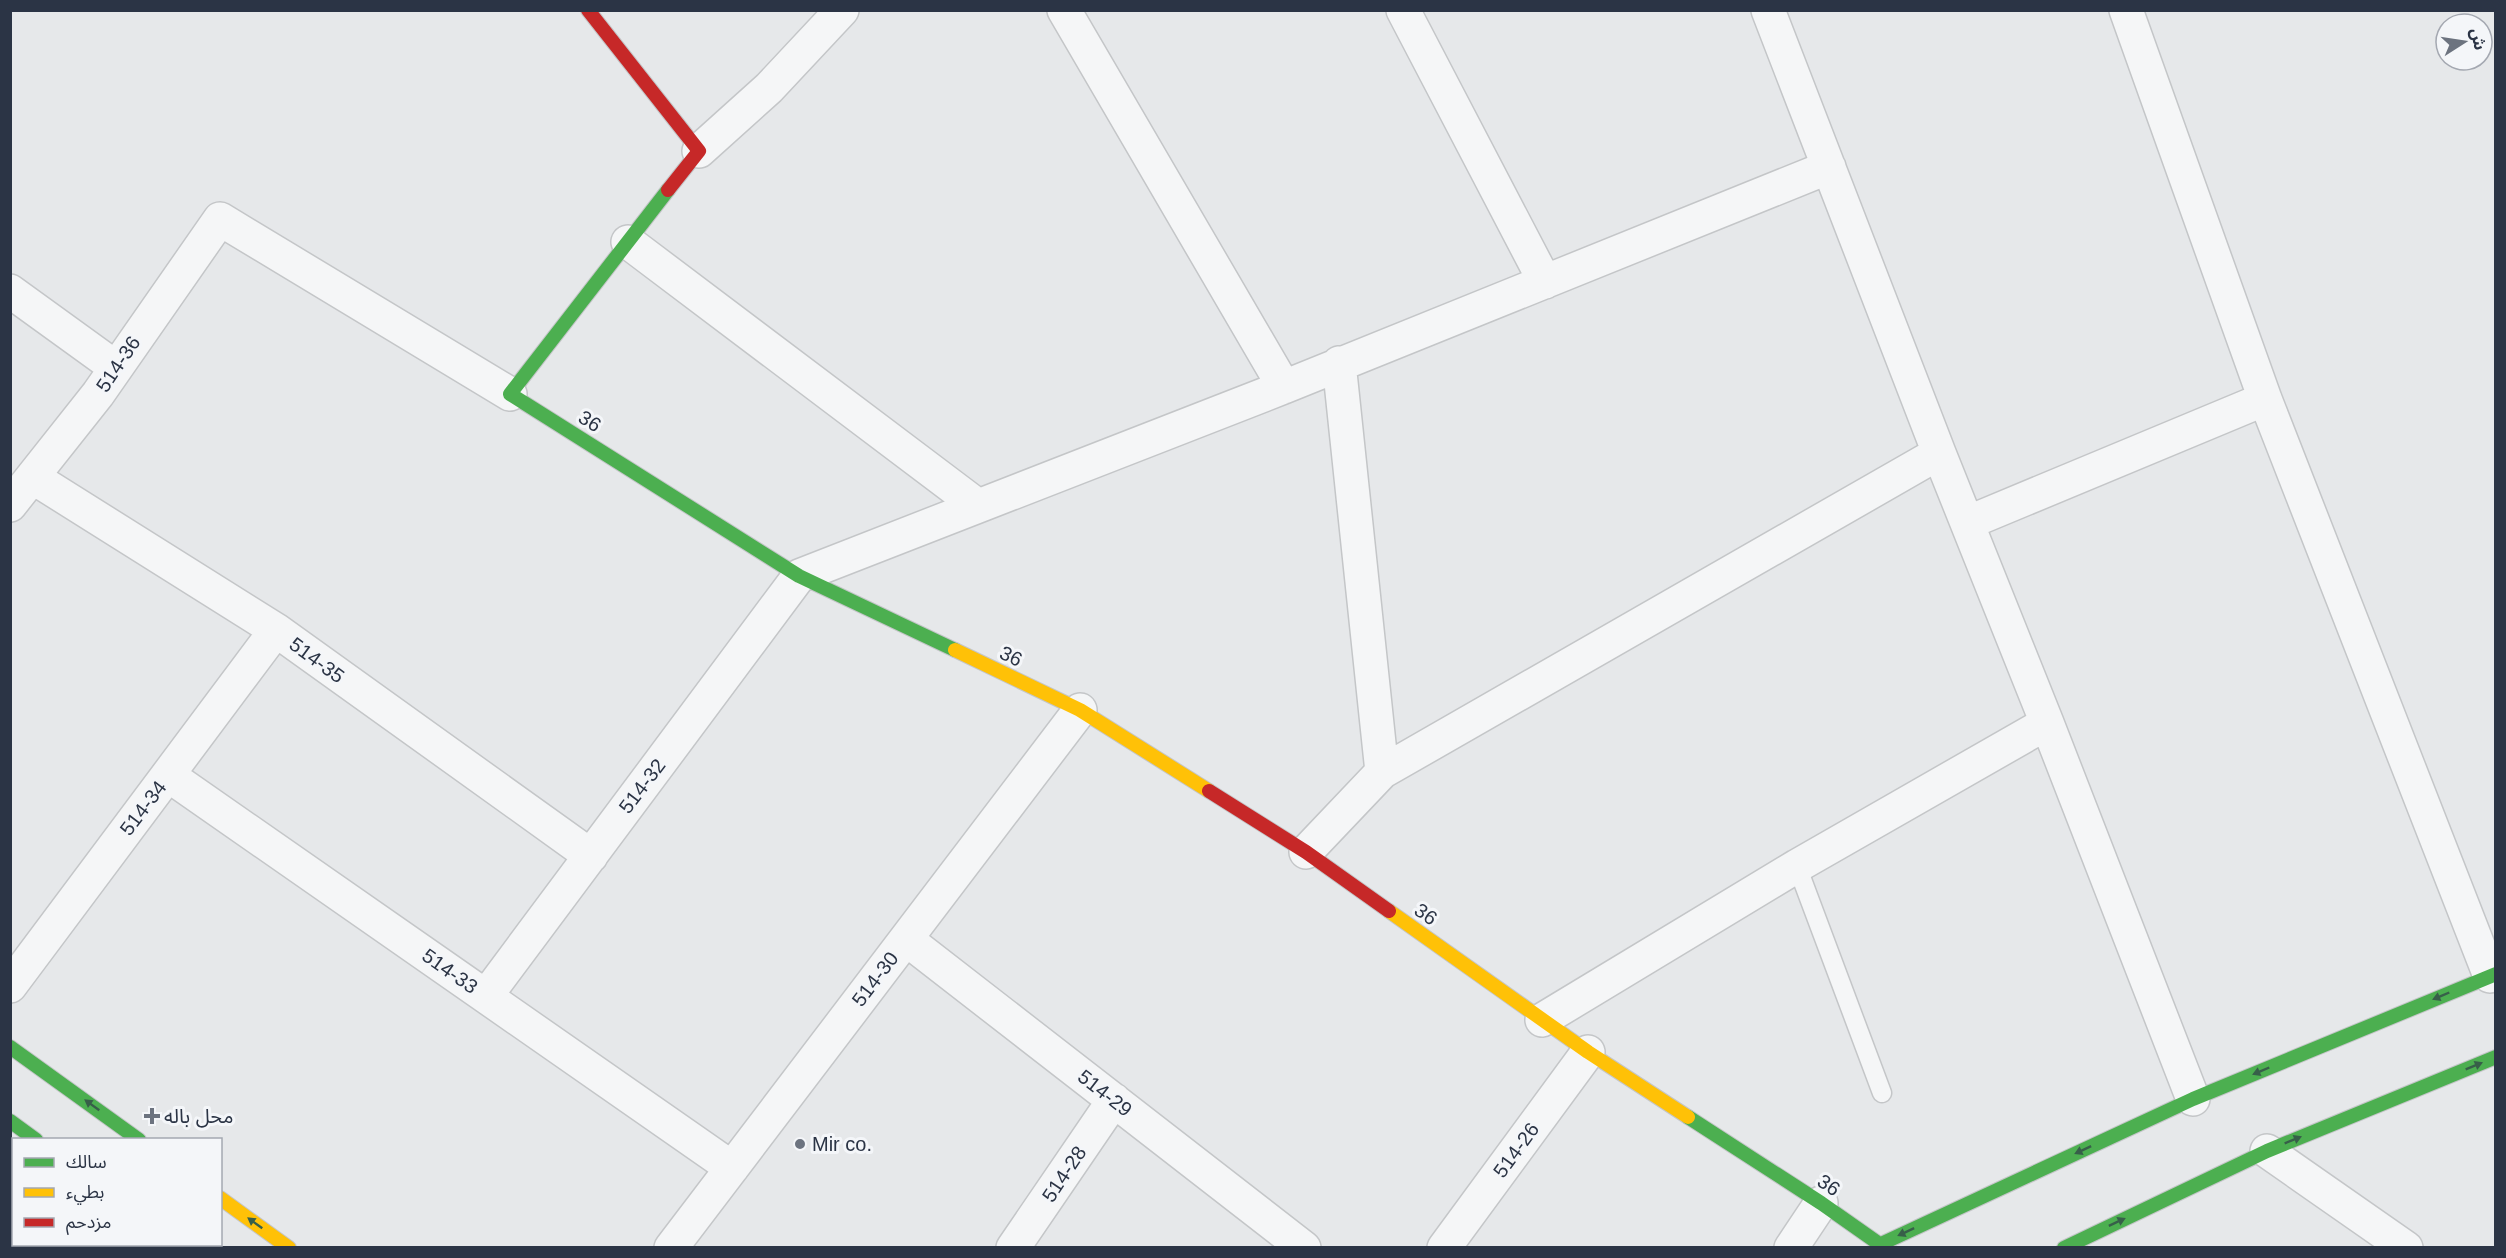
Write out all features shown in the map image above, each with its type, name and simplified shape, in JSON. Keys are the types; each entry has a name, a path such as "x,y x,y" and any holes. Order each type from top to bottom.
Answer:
{"street":[{"path":"588,10 699,151"},
{"path":"510,394 699,151 769,88 842,10"},
{"path":"1064,10 1284,387"},
{"path":"1403,10 1545,282"},
{"path":"1768,10 2193,1099"},
{"path":"1883,1246 2193,1099 2493,975 2265,399 2126,10"},
{"path":"799,576 1284,387 1829,167"},
{"name":"514-36","path":"10,505 34,478 59,440 98,394 220,219 510,394"},
{"path":"628,242 978,506"},
{"path":"10,291 115,367"},
{"path":"1339,363 1382,772"},
{"name":"36","path":"510,394 799,576 1080,710 1306,852 1588,1052 1821,1203 1883,1246"},
{"path":"1967,523 2265,399"},
{"path":"1306,852 1382,772 1939,453"},
{"name":"514-35","path":"34,478 276,630 591,856"},
{"name":"514-32","path":"486,996 799,576"},
{"name":"514-34","path":"10,986 276,630"},
{"name":"514-30","path":"671,1248 1080,710"},
{"path":"1542,1020 1797,866 2047,723"},
{"name":"514-33","path":"168,775 732,1168"},
{"name":"514-29","path":"906,939 1304,1248"},
{"path":"10,1047 136,1138"},
{"name":"514-26","path":"1444,1248 1588,1052"},
{"path":"2064,1248 2267,1151 2496,1057"},
{"name":"514-28","path":"1014,1248 1114,1101"},
{"path":"10,1121 33,1138"},
{"path":"2267,1151 2406,1248"},
{"path":"222,1199 289,1248"},
{"path":"1791,1248 1821,1203"}],"lane":[{"path":"1797,866 1882,1093"}],"traffic: fast":[{"path":"668,190 510,394 799,576 955,650"},
{"path":"1881,1244 2193,1099 2496,974"},
{"path":"10,1047 136,1138"},
{"path":"2064,1248 2267,1151 2496,1057"},
{"path":"1688,1117 1821,1203 1885,1248"},
{"path":"10,1121 33,1138"}],"traffic: slow":[{"path":"955,650 1080,710 1209,791"},
{"path":"1389,911 1588,1052 1688,1117"},
{"path":"222,1199 289,1248"}],"traffic: jam":[{"path":"588,10 699,151 668,190"},
{"path":"1209,791 1306,852 1389,911"}],"place":[{"name":"محل باله","path":"152,1116"},
{"name":"Mir co.","path":"800,1144"}]}
